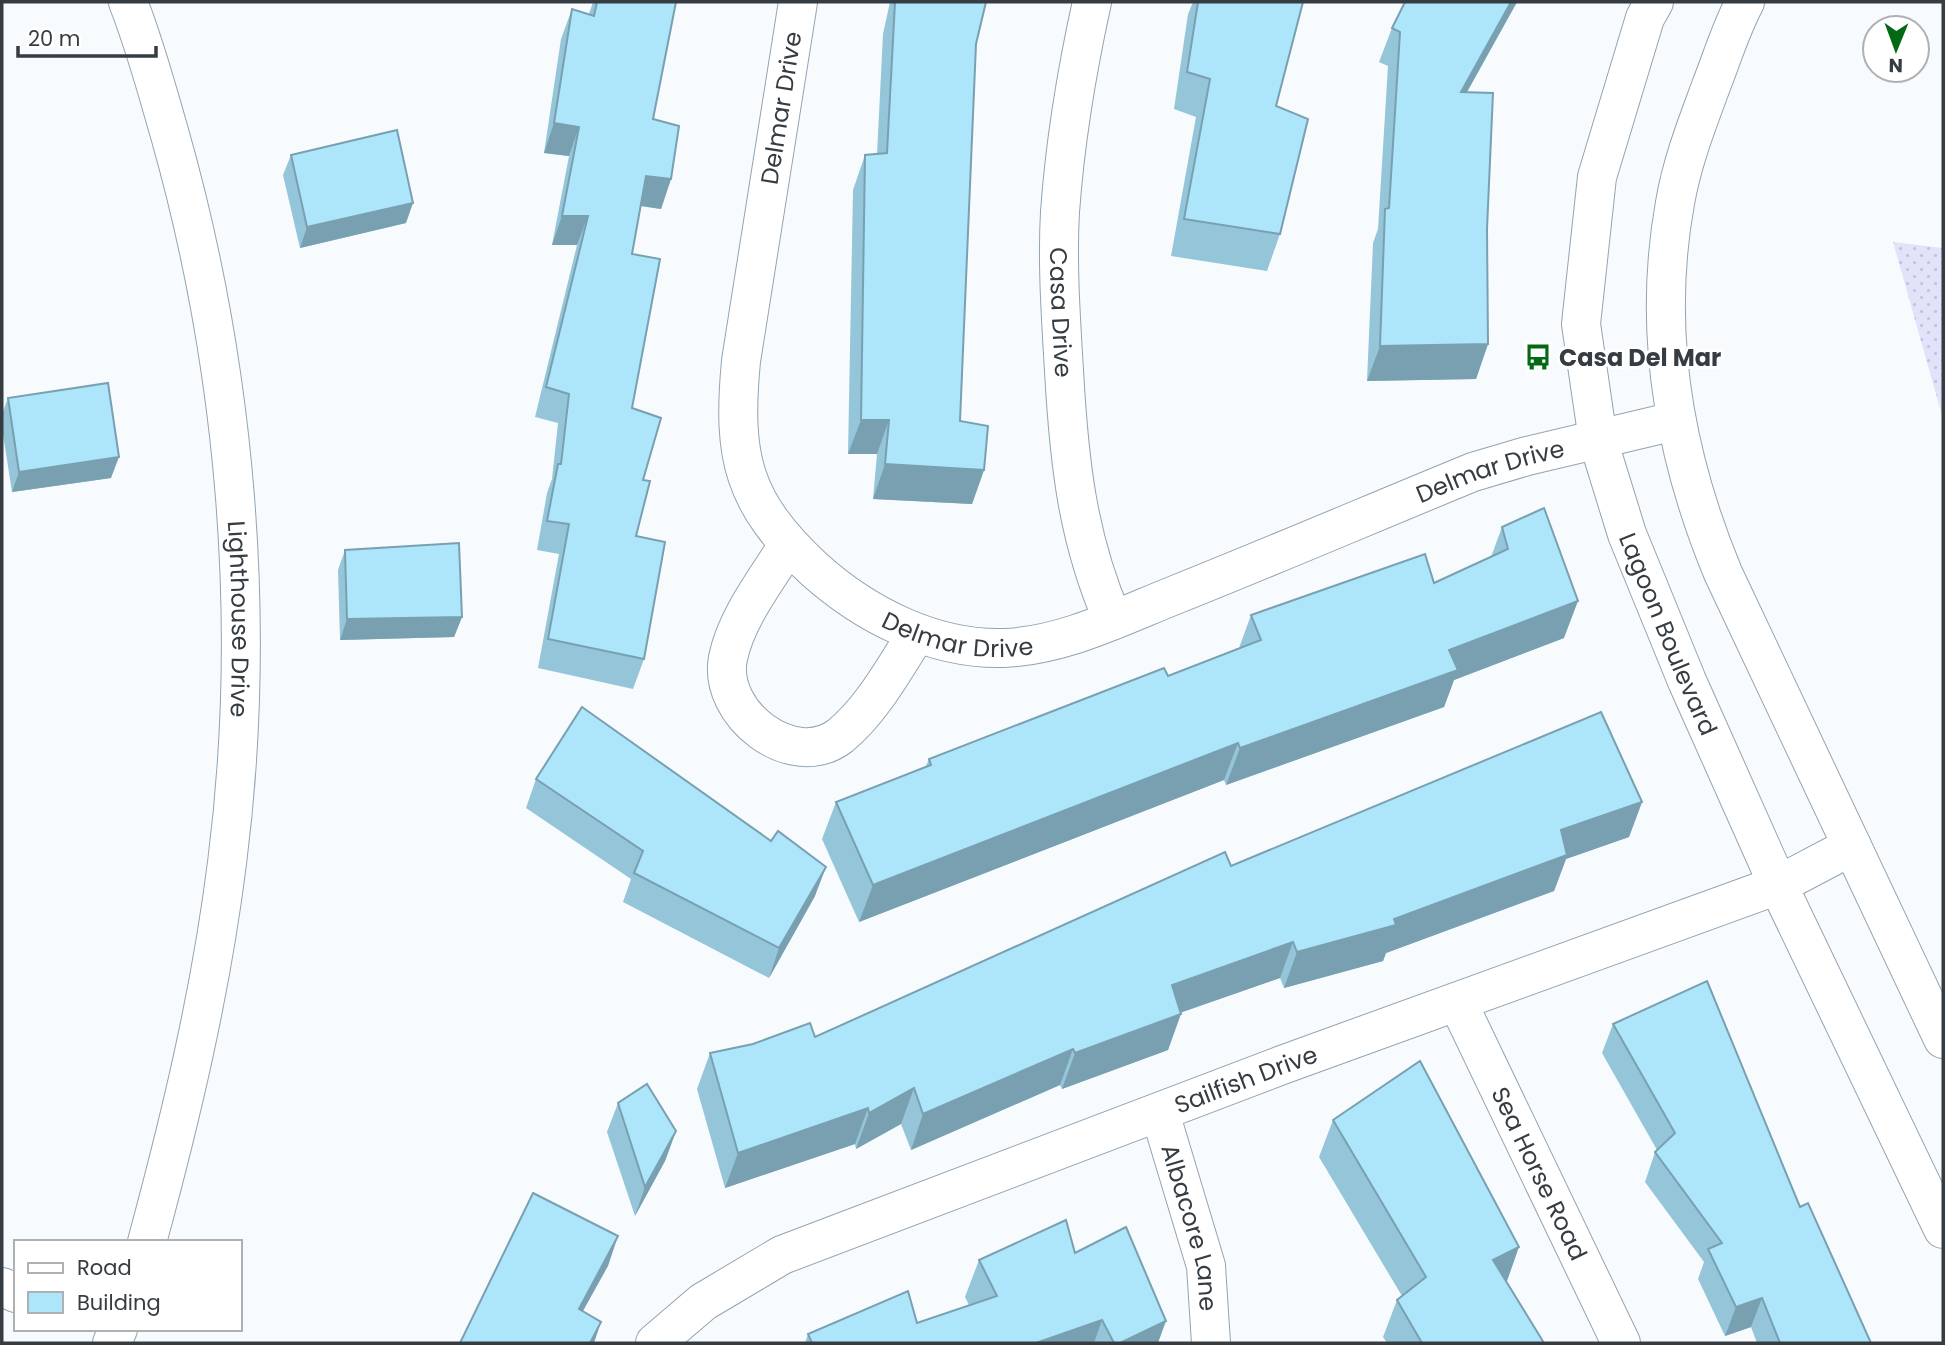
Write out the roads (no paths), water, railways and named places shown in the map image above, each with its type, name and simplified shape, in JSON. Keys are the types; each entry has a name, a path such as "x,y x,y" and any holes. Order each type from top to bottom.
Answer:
{"street":[{"name":"Lighthouse Drive","path":"128,2 143,41 195,226 232,444 238,552 236,749 227,860 214,953 190,1076 148,1240"},
{"name":"Delmar Drive","path":"798,2 741,361 737,409 746,480 764,515 788,545 855,600 916,633 968,646 1035,646 1113,620 1473,472 1527,456 1675,421"},
{"name":"Casa Drive","path":"1092,2 1082,46 1060,212 1061,325 1069,456 1093,574 1113,620"},
{"name":"Lagoon Boulevard","path":"1654,2 1645,18 1597,177 1581,324 1598,440 1648,588 1778,885 1943,1229"},
{"path":"1745,2 1690,141 1675,203 1668,270 1667,351 1675,421 1699,515 1718,562 1943,1040"},
{"path":"788,545 751,605 728,657 729,694 738,710 755,725 800,748 827,744 857,718 916,633"},
{"name":"Sailfish Drive","path":"655,1343 704,1302 782,1255 1282,1065 1778,885 1852,846"},
{"name":"Sea Horse Road","path":"1458,1003 1621,1343"},
{"name":"Albacore Lane","path":"1160,1113 1206,1266 1212,1343"}],"place":[{"name":"Casa Del Mar","path":"1538,357"}]}
